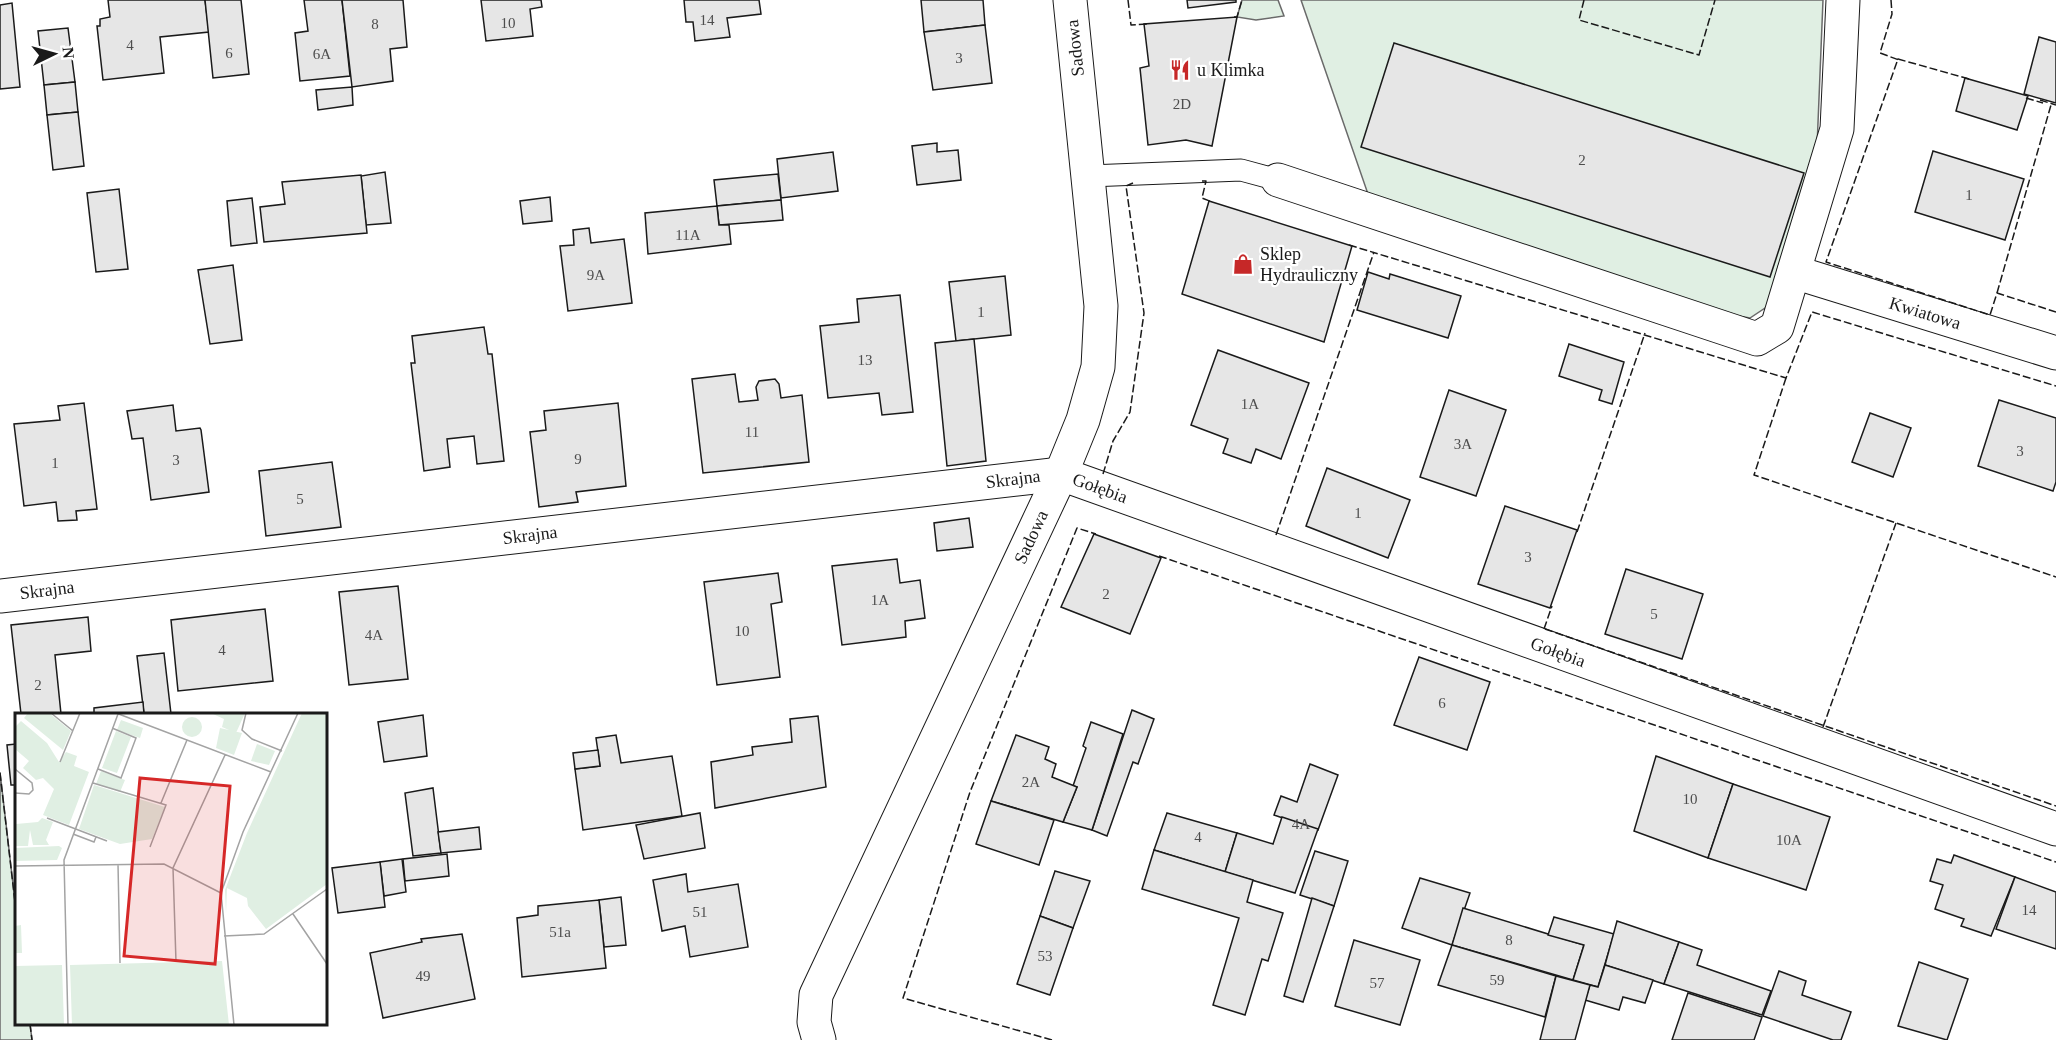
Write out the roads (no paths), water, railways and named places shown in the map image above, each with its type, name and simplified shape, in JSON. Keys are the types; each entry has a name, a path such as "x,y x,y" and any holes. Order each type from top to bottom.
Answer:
{"street":[{"name":"Sadowa","path":"819,1040 814,1022 816,995 1061,474 1083,420 1098,367 1101,306 1070,0"},
{"path":"1278,180 1757,339 1777,327 1837,129 1844,0"},
{"name":"Kwiatowa","path":"1794,272 2056,353"},
{"name":"Skrajna","path":"0,596 1061,474"},
{"name":"Gołębia","path":"1061,474 2056,829"}],"lane":[{"path":"1089,176 1241,170 1278,180"}],"place":[{"name":"u Klimka","path":"1180,70"},
{"name":"Sklep Hydrauliczny","path":"1243,264"}]}
